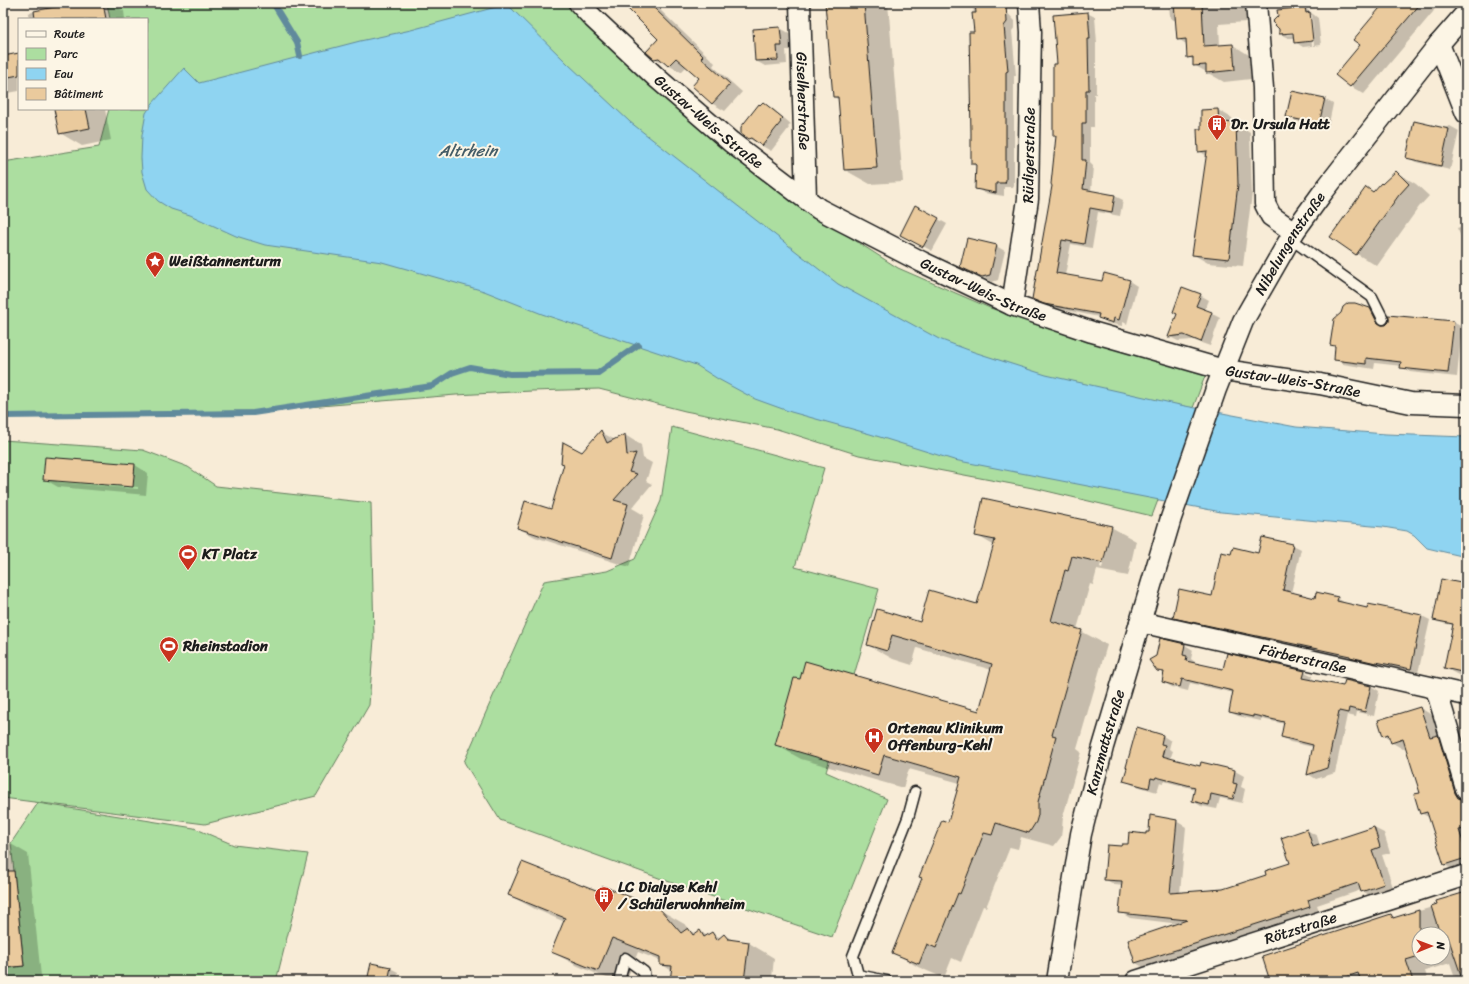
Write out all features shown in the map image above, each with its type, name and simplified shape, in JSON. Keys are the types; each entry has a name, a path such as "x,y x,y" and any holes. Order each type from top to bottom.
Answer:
{"street":[{"name":"Gustav-Weis-Straße","path":"579,3 658,79 731,142 819,208 915,258 1012,305 1092,332 1224,370 1320,384 1411,402 1466,406"},
{"name":"Giselherstraße","path":"800,3 806,198"},
{"name":"Rüdigerstraße","path":"1012,305 1028,199 1031,40 1029,3"},
{"path":"1256,3 1263,88 1265,204 1271,216 1292,235"},
{"name":"Nibelungenstraße","path":"1174,508 1216,389 1243,320 1292,235 1323,192 1439,44 1466,13"},
{"path":"1439,44 1466,113"},
{"name":"Kanzmattstraße","path":"1057,981 1081,834 1103,747 1174,508"},
{"name":"Färberstraße","path":"1140,622 1466,695"},
{"path":"1436,689 1466,789"},
{"name":"Rötzstraße","path":"1136,981 1466,875"}],"lane":[{"path":"1292,235 1372,297 1383,319"},
{"path":"887,981 858,975 853,956 908,818 915,792"},
{"path":"619,981 625,958 644,972 645,981"}],"green space":[{"path":"107,3 564,3 649,81 798,204 898,268 990,308 1089,339 1210,363 1152,516 1038,489 859,455 777,429 685,411 599,389 456,395 258,411 3,414 3,162 99,147 109,110 148,110 148,18 110,18"},
{"path":"672,427 824,468 795,567 879,589 826,772 887,799 832,937 678,885 500,820 464,762 544,581 607,571 635,559 661,501"},
{"name":"KT Platz","path":"3,440 143,450 188,467 216,486 371,503 374,639 369,705 316,796 205,824 3,798"},
{"path":"38,803 194,828 234,845 308,854 276,981 3,981 3,969 24,966 11,843"}],"water":[{"name":"Altrhein","path":"507,4 630,122 838,284 939,339 1046,375 1180,405 1296,427 1386,434 1466,437 1466,557 1427,548 1414,535 1407,531 1383,527 1221,512 954,460 870,434 791,412 755,399 696,365 542,314 484,291 382,262 265,245 236,236 190,215 171,209 158,201 147,189 142,172 141,158 142,135 146,113 152,104 184,68 199,83 360,41 411,30"}],"building":[{"path":"76,3 103,3 106,18 35,18 34,11"},
{"path":"622,3 649,3 703,56 701,58 730,84 712,104 692,86 699,78 676,58 668,66 659,58 654,59 646,52 658,39"},
{"path":"825,3 864,3 877,168 844,170 838,97 833,97"},
{"path":"975,3 1006,3 1007,22 1004,26 1008,71 1006,72 1006,180 1005,183 996,183 996,193 975,189 976,164 971,164 969,32 974,32 972,13 976,13"},
{"path":"1174,3 1202,3 1204,46 1233,44 1235,70 1206,73 1206,65 1193,66 1193,57 1187,58 1186,39 1177,40"},
{"path":"1384,3 1421,3 1350,87 1335,75 1360,45 1353,40"},
{"path":"1305,7 1306,13 1310,12 1313,41 1294,43 1293,33 1279,34 1279,29 1272,22 1278,16 1277,10"},
{"path":"1088,12 1090,39 1088,39 1089,90 1086,90 1086,123 1082,123 1082,160 1086,160 1083,189 1115,195 1112,212 1090,208 1084,244 1062,240 1056,273 1102,281 1104,273 1130,280 1119,320 1114,318 1113,323 1098,318 1099,314 1044,304 1032,299 1052,186 1056,136 1053,136 1053,64 1057,64 1053,15"},
{"path":"780,27 782,46 777,46 778,60 755,61 753,29"},
{"path":"18,53 18,75 3,78 3,56"},
{"path":"1292,91 1325,98 1319,124 1286,117"},
{"path":"763,102 783,118 762,146 751,138 748,139 741,134 741,127 759,104 760,105"},
{"path":"1218,109 1219,123 1236,122 1238,184 1229,259 1192,255 1207,151 1198,152 1197,129 1201,129 1201,110"},
{"path":"54,110 86,110 90,128 59,134"},
{"path":"1414,121 1449,129 1441,166 1406,158"},
{"path":"1396,171 1409,184 1399,195 1356,255 1330,237 1366,187 1373,192 1381,183 1382,184"},
{"path":"915,205 939,218 923,247 900,235"},
{"path":"967,238 997,245 990,275 982,277 960,267"},
{"path":"1182,287 1201,294 1196,306 1212,312 1201,342 1184,335 1168,337 1177,314 1173,312"},
{"path":"1348,303 1355,303 1370,308 1377,322 1382,325 1386,325 1389,322 1388,315 1454,321 1448,373 1400,368 1401,362 1366,358 1366,364 1334,360 1335,346 1330,345 1334,319 1341,313 1343,307"},
{"path":"601,430 607,443 625,434 627,455 636,453 629,472 637,474 614,500 628,504 612,558 517,528 525,501 551,509 564,464 561,463 563,442 582,452"},
{"path":"45,457 135,464 133,487 43,480"},
{"name":"Ortenau Klinikum Offenburg-Kehl","path":"983,498 1112,526 1103,563 1072,556 1068,571 1065,570 1051,621 1082,630 1052,735 1056,736 1038,802 1038,815 1036,822 1029,833 996,823 992,835 984,833 960,894 958,893 936,948 927,944 919,964 892,953 922,878 919,877 942,820 948,822 961,777 884,755 878,775 775,745 794,678 800,679 805,661 979,711 992,664 892,635 887,651 867,645 877,609 920,622 929,590 977,604 995,540 975,536"},
{"path":"1262,537 1293,544 1283,590 1315,598 1316,592 1338,597 1337,601 1367,608 1368,604 1422,615 1411,669 1376,663 1350,656 1173,618 1179,589 1212,596 1221,552 1231,554 1233,547 1258,553"},
{"path":"1441,579 1466,584 1463,598 1466,598 1466,673 1444,668 1453,624 1433,620"},
{"path":"1160,638 1185,644 1183,655 1187,656 1186,661 1223,669 1227,653 1305,671 1303,678 1343,686 1345,680 1371,686 1365,712 1349,708 1348,713 1339,711 1327,768 1307,775 1313,745 1281,737 1284,722 1253,715 1253,717 1229,712 1233,691 1182,679 1180,687 1162,682 1164,672 1157,671 1149,660 1156,656"},
{"path":"1420,707 1430,737 1438,735 1455,793 1458,798 1466,800 1466,829 1459,830 1466,851 1466,858 1444,865 1427,812 1420,814 1414,794 1420,793 1403,739 1391,743 1388,734 1383,736 1378,720"},
{"path":"1137,727 1163,735 1161,744 1165,745 1162,756 1200,766 1201,762 1235,770 1233,783 1237,784 1233,799 1211,794 1209,805 1192,801 1195,787 1156,777 1155,779 1151,778 1149,788 1123,781"},
{"path":"1150,815 1177,820 1170,893 1223,889 1266,875 1265,871 1290,863 1281,838 1307,829 1313,847 1374,827 1380,847 1372,850 1384,884 1361,892 1358,883 1308,900 1310,907 1135,963 1128,940 1187,920 1119,913 1122,881 1104,880 1107,845 1121,846 1122,844 1128,844 1129,832 1146,834 1146,832 1149,832"},
{"path":"522,862 601,892 603,886 660,909 681,933 688,928 693,935 700,930 704,937 712,932 717,940 724,934 728,939 749,942 744,981 670,981 672,966 660,965 660,957 612,938 598,971 551,952 565,918 508,895"},
{"path":"3,871 14,871 24,966 3,968"},
{"path":"1466,892 1466,981 1463,981 1451,946 1451,926 1437,926 1431,906 1437,904 1436,901"},
{"path":"1419,910 1419,926 1411,926 1411,958 1406,960 1413,981 1361,981 1358,973 1334,981 1270,981 1262,956 1391,914 1393,918"},
{"path":"371,963 391,967 388,981 367,981"}],"waterway":[{"path":"273,3 297,42 300,56"},
{"path":"3,416 253,413 432,386 452,373 470,367 510,374 598,373 638,345"}],"place":[{"name":"Dr. Ursula Hatt","path":"1217,141"},
{"name":"Weißtannenturm","path":"155,278"},
{"name":"KT Platz","path":"188,571"},
{"name":"Rheinstadion","path":"169,663"},
{"name":"Ortenau Klinikum Offenburg-Kehl","path":"874,754"},
{"name":"LC Dialyse Kehl / Schülerwohnheim","path":"604,913"}]}
